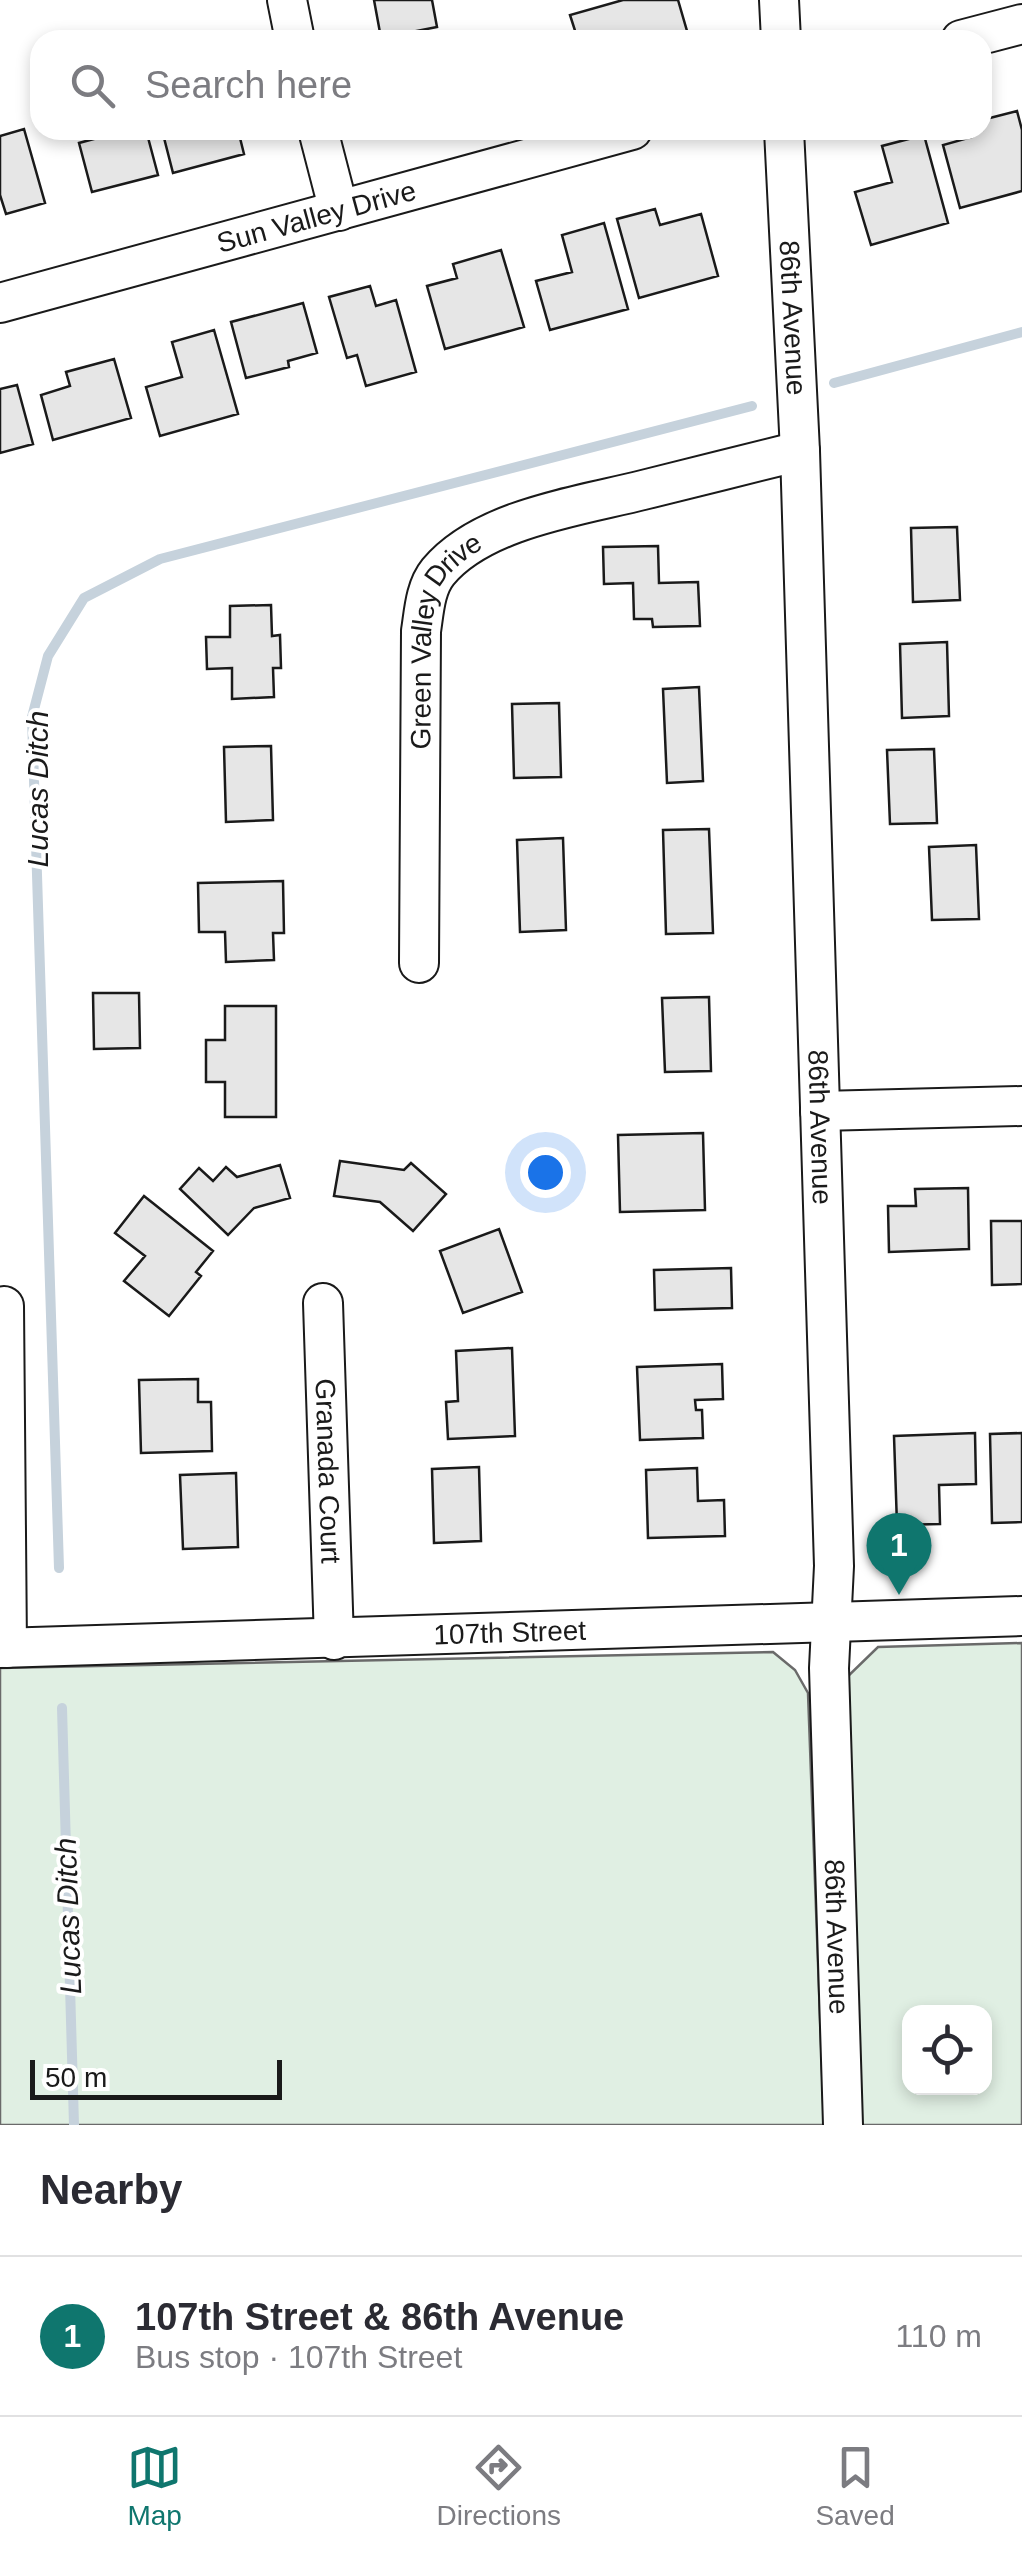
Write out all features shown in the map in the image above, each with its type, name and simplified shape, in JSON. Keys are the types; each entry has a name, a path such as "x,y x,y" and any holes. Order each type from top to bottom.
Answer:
{"street":[{"path":"287,0 293,30"},
{"path":"779,0 780,30"},
{"path":"992,32 1022,24"},
{"path":"321,140 339,211"},
{"name":"Sun Valley Drive","path":"0,304 596,140"},
{"name":"86th Avenue","path":"784,140 800,451 834,1566 829,1668 843,2125"},
{"name":"Green Valley Drive","path":"419,963 422,631 425,602 435,575 458,553 489,535 538,516 800,451"},
{"path":"820,1111 1022,1106"},
{"name":"Granada Court","path":"323,1304 334,1640"},
{"path":"3,1648 4,1306"},
{"name":"107th Street","path":"3,1648 1022,1616"}],"green space":[{"path":"1022,1643 1022,2125 860,2125 844,1680 878,1647"},
{"path":"773,1652 795,1670 808,1693 824,2125 0,2125 0,1668"}],"building":[{"path":"374,0 432,0 437,27 380,30"},
{"path":"623,0 678,0 687,30 575,30 570,15"},
{"path":"1017,111 1022,130 1022,191 960,208 943,145 961,140 992,140 992,117"},
{"path":"24,129 45,203 6,214 0,195 0,136"},
{"path":"149,140 158,175 92,192 79,143"},
{"path":"165,140 240,140 244,154 173,173"},
{"path":"925,140 948,223 871,245 855,192 892,182 882,146"},
{"path":"655,209 660,225 701,214 718,276 639,298 617,219"},
{"path":"604,223 628,309 550,330 536,281 572,272 562,235"},
{"path":"501,250 524,327 445,349 427,286 457,278 453,264"},
{"path":"370,286 376,306 396,300 416,372 366,386 357,355 347,358 329,297"},
{"path":"303,303 317,353 288,361 289,367 246,378 231,322"},
{"path":"214,330 238,414 160,436 146,387 182,377 172,342"},
{"path":"114,359 131,418 53,440 41,395 70,386 66,372"},
{"path":"17,385 33,444 0,453 0,389"},
{"path":"957,527 960,600 913,602 911,528"},
{"path":"658,546 659,583 698,582 700,626 653,627 652,619 634,619 633,583 604,584 603,547"},
{"path":"271,605 272,636 280,635 281,668 273,668 274,697 232,699 232,668 207,669 206,637 230,637 230,606"},
{"path":"947,642 949,716 902,718 900,644"},
{"path":"699,687 703,781 667,783 663,689"},
{"path":"559,703 561,777 514,778 512,704"},
{"path":"271,746 273,820 226,822 224,747"},
{"path":"934,749 937,823 890,824 887,750"},
{"path":"709,829 713,933 666,934 663,830"},
{"path":"563,838 566,930 520,932 517,840"},
{"path":"976,845 979,919 932,920 929,847"},
{"path":"283,881 284,933 273,933 274,960 226,962 225,932 199,932 198,883"},
{"path":"93,993 139,993 140,1048 94,1049"},
{"path":"709,997 711,1071 665,1072 662,998"},
{"path":"225,1006 276,1006 276,1117 225,1117 225,1082 206,1082 206,1040 225,1040"},
{"path":"703,1133 705,1210 620,1212 618,1135"},
{"path":"340,1161 404,1170 411,1163 446,1194 413,1231 380,1202 334,1196"},
{"path":"280,1165 290,1198 254,1208 228,1235 180,1189 199,1168 213,1181 226,1167 237,1177"},
{"path":"968,1188 969,1249 889,1252 888,1206 916,1206 915,1189"},
{"path":"144,1196 213,1251 196,1272 201,1276 169,1316 124,1281 145,1256 115,1233"},
{"path":"991,1221 1022,1221 1022,1284 992,1285"},
{"path":"499,1229 522,1292 463,1313 440,1251"},
{"path":"731,1268 732,1308 655,1310 654,1270"},
{"path":"512,1348 515,1436 448,1439 446,1402 458,1401 456,1351"},
{"path":"722,1364 723,1399 695,1400 696,1410 702,1410 703,1438 640,1440 637,1367"},
{"path":"198,1379 198,1402 211,1402 212,1451 141,1453 139,1380"},
{"path":"975,1433 976,1484 939,1485 940,1524 897,1525 894,1436"},
{"path":"1022,1433 1022,1522 992,1523 990,1434"},
{"path":"479,1467 481,1541 434,1543 432,1469"},
{"path":"697,1468 698,1501 724,1500 725,1536 648,1538 646,1470"},
{"path":"236,1473 238,1547 183,1549 180,1475"}],"waterway":[{"name":"Lucas Ditch","path":"834,383 1022,332"},
{"name":"Lucas Ditch","path":"59,1568 32,717 48,656 84,598 160,559 752,406"},
{"name":"Lucas Ditch","path":"62,1708 74,2125"}],"place":[{"name":"107th Street & 86th Avenue","path":"899,1595"}]}
